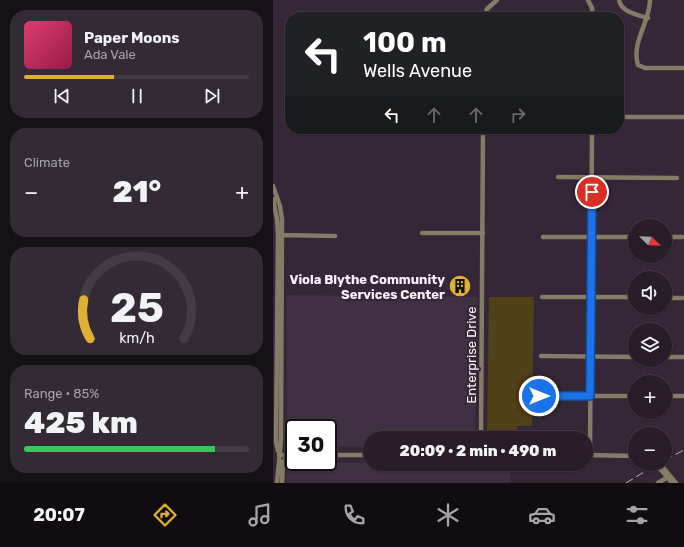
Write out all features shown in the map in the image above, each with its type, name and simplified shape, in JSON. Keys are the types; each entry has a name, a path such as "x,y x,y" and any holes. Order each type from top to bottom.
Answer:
{"street":[{"path":"486,12 487,9 497,0"},
{"path":"588,0 592,12"},
{"path":"619,0 620,5 626,10 648,18"},
{"path":"651,0 648,18 638,44 637,63 639,67 684,68"},
{"path":"624,117 684,117"},
{"name":"Enterprise Drive","path":"481,431 483,134"},
{"path":"589,431 591,357 592,134"},
{"path":"558,177 677,178"},
{"path":"273,186 280,206 276,442 279,455 277,483"},
{"path":"273,199 280,235"},
{"path":"422,233 483,233"},
{"path":"280,235 335,236"},
{"path":"543,237 628,237"},
{"path":"672,237 682,237"},
{"path":"542,297 628,297"},
{"path":"672,298 682,298"},
{"path":"541,356 628,357"},
{"path":"672,357 684,358"},
{"path":"539,396 628,396"},
{"path":"672,396 684,396"},
{"path":"279,455 285,455"},
{"path":"337,455 363,455"},
{"path":"593,455 628,456"},
{"path":"282,483 283,462 285,460"},
{"path":"662,471 672,483"},
{"path":"667,471 676,483"},
{"path":"658,483 668,477"}],"shaded area":[{"path":"286,295 478,297 475,431 363,431 363,447 337,446 337,419 287,419"},
{"path":"489,297 534,297 532,426 517,426 517,431 487,431"},
{"path":"337,462 363,463 363,471 510,471 511,483 286,483 287,471 337,471"}],"railway":[{"path":"672,456 684,450"},
{"path":"626,483 646,471"}],"place":[{"name":"Viola Blythe Community Services Center","path":"460,286"}],"route":[{"path":"539,396 590,396 592,192"}]}
